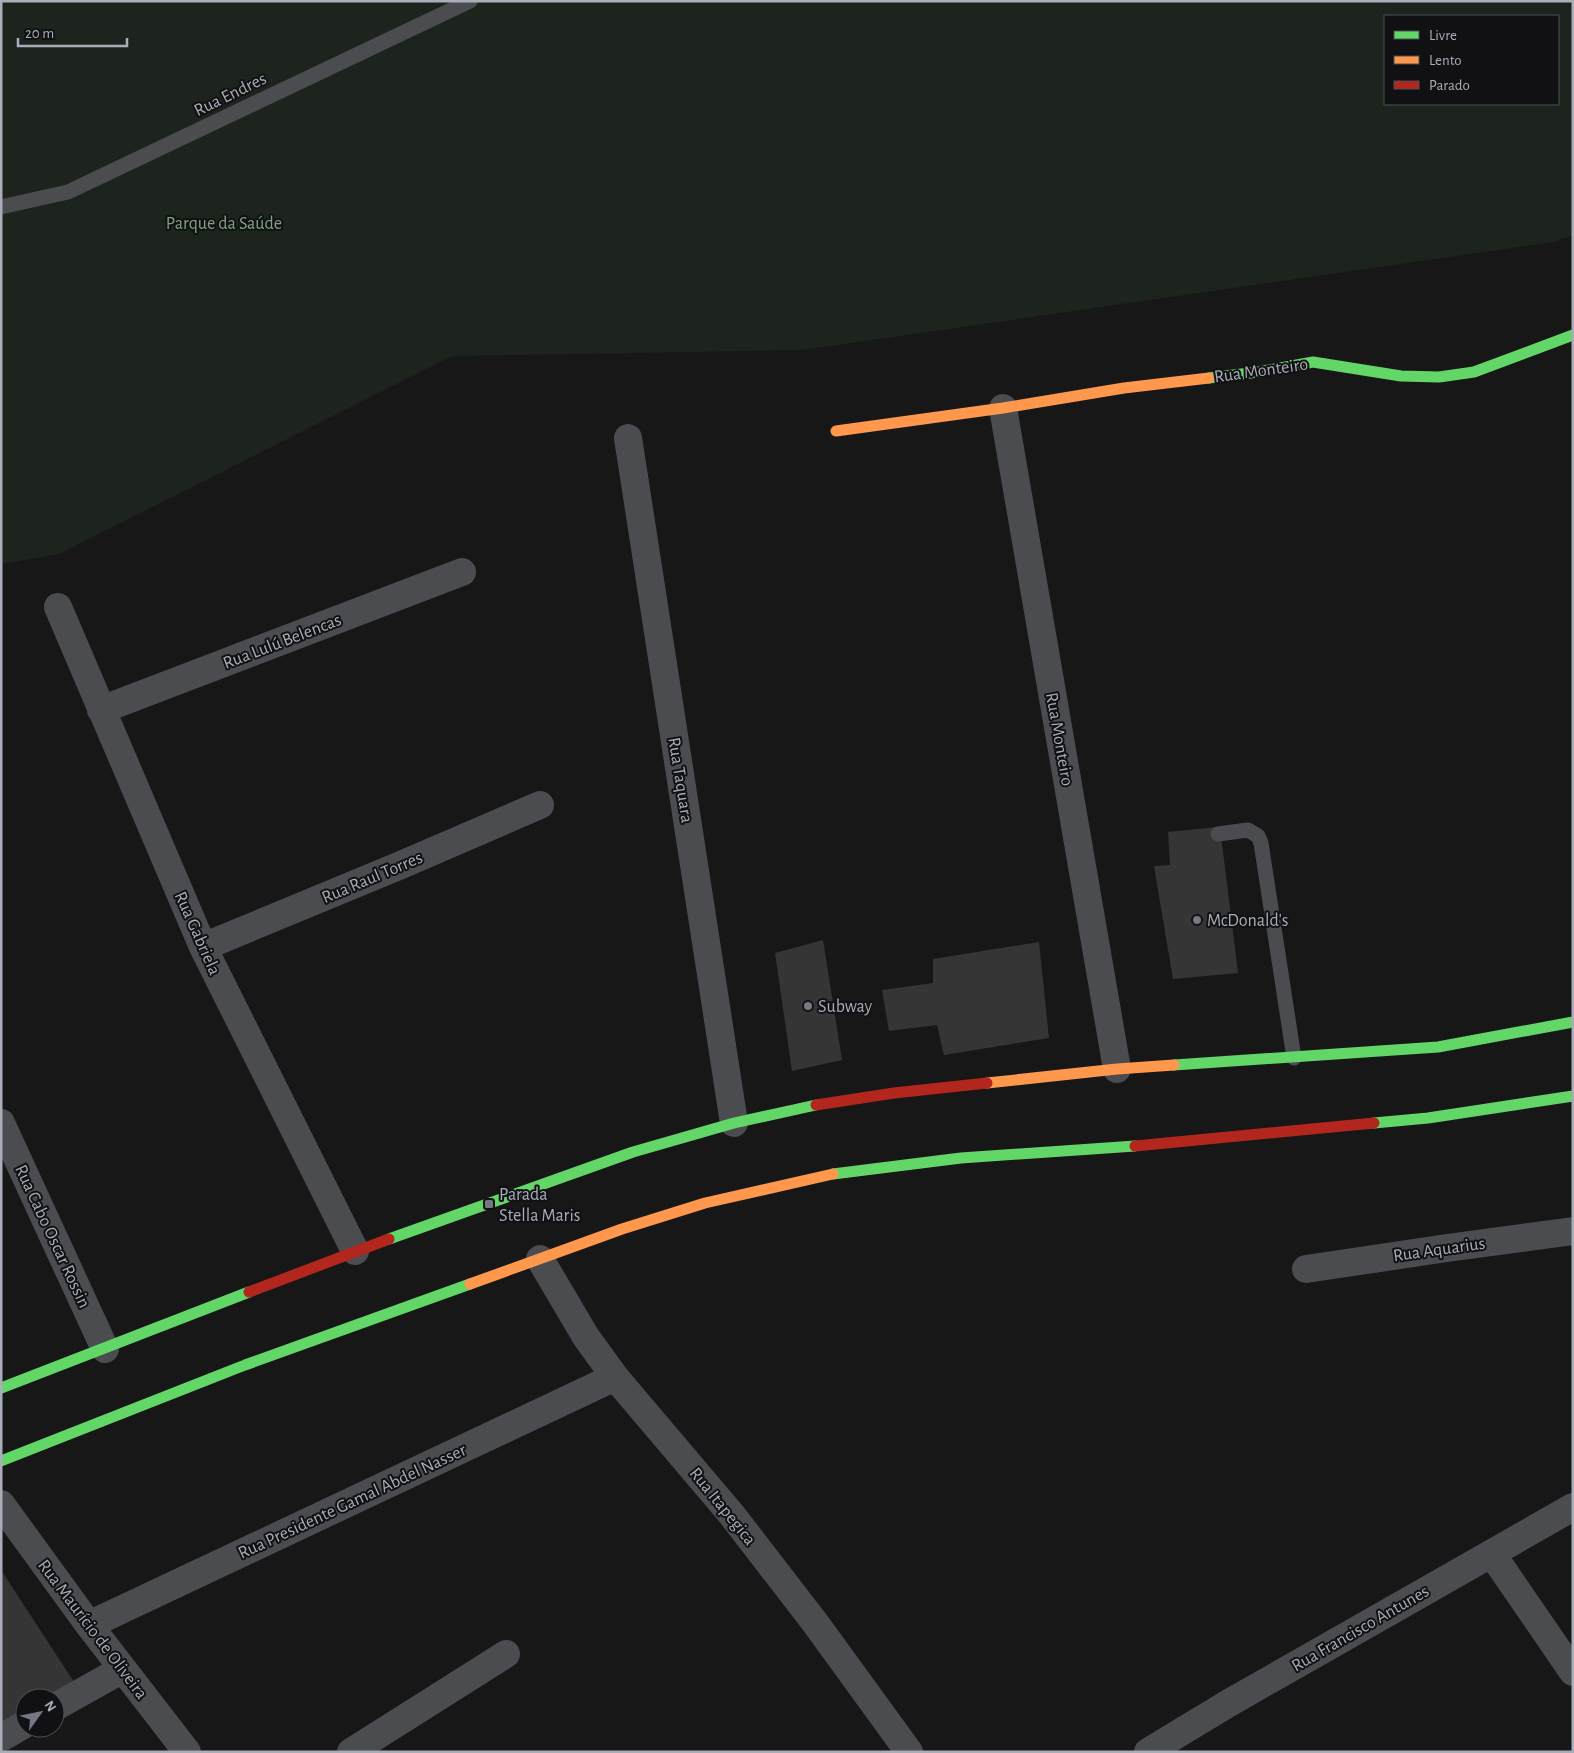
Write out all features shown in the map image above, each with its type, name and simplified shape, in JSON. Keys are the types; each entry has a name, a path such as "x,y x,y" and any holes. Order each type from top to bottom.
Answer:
{"main road":[{"name":"Rua Monteiro","path":"836,431 1003,408 1124,388 1258,372 1313,362 1401,376 1439,377 1474,372 1573,335"},
{"path":"1,1388 355,1251 633,1152 734,1123 812,1106 894,1093 1117,1069 1438,1047 1573,1022"},
{"path":"1,1461 245,1365 622,1228 705,1202 839,1173 961,1158 1187,1142 1428,1118 1573,1096"}],"street":[{"name":"Rua Monteiro","path":"1003,408 1117,1069"},
{"name":"Rua Taquara","path":"628,438 734,1123"},
{"name":"Rua Lulú Belencas","path":"101,710 462,572"},
{"name":"Rua Gabriela","path":"58,607 203,946 355,1251"},
{"name":"Rua Raul Torres","path":"203,946 401,865 540,805"},
{"name":"Rua Cabo Oscar Rossin","path":"1,1123 105,1349"},
{"name":"Rua Aquarius","path":"1306,1269 1573,1231"},
{"name":"Rua Itapegica","path":"540,1259 572,1314 614,1377 732,1515 816,1624 909,1752"},
{"name":"Rua Presidente Gamal Abdel Nasser","path":"88,1625 614,1377"},
{"name":"Rua Maurício de Oliveira","path":"1,1504 88,1625 187,1752"},
{"name":"Rua Francisco Antunes","path":"1148,1752 1229,1703 1573,1507"},
{"path":"1492,1554 1573,1672"},
{"path":"351,1752 506,1654"},
{"path":"65,1701 123,1669"},
{"path":"1,1738 15,1730"}],"lane":[{"name":"Rua Endres","path":"1,206 68,192 470,1"},
{"path":"1218,834 1248,830 1258,836 1262,843 1294,1058"}],"green space":[{"name":"Parque da Saúde","path":"1,1 1573,1 1573,235 1554,242 802,350 452,356 59,554 1,564"}],"building":[{"name":"McDonald's","path":"1217,827 1222,844 1238,973 1173,979 1154,866 1170,865 1168,832"},
{"name":"Subway","path":"823,940 842,1060 792,1071 775,953"},
{"path":"1039,942 1049,1038 944,1055 937,1025 889,1031 882,990 933,983 933,959"},
{"path":"1,1570 74,1682 64,1688 15,1688 15,1718 1,1726"}],"traffic: fast":[{"path":"1209,378 1258,372 1313,362 1401,376 1439,377 1474,372 1573,335"},
{"path":"1174,1065 1438,1047 1573,1022"},
{"path":"1374,1123 1428,1118 1573,1096"},
{"path":"389,1239 633,1152 734,1123 816,1105"},
{"path":"833,1174 961,1158 1135,1146"},
{"path":"1,1461 245,1365 470,1284"},
{"path":"1,1388 249,1292"}],"traffic: slow":[{"path":"836,431 1003,408 1124,388 1209,378"},
{"path":"987,1083 1174,1065"},
{"path":"470,1284 622,1229 705,1203 833,1174"}],"traffic: jam":[{"path":"816,1105 894,1093 987,1083"},
{"path":"1135,1146 1374,1123"},
{"path":"249,1292 389,1239"}],"place":[{"name":"McDonald's","path":"1197,920"},
{"name":"Subway","path":"808,1006"},
{"name":"Parada Stella Maris","path":"489,1204"}]}
